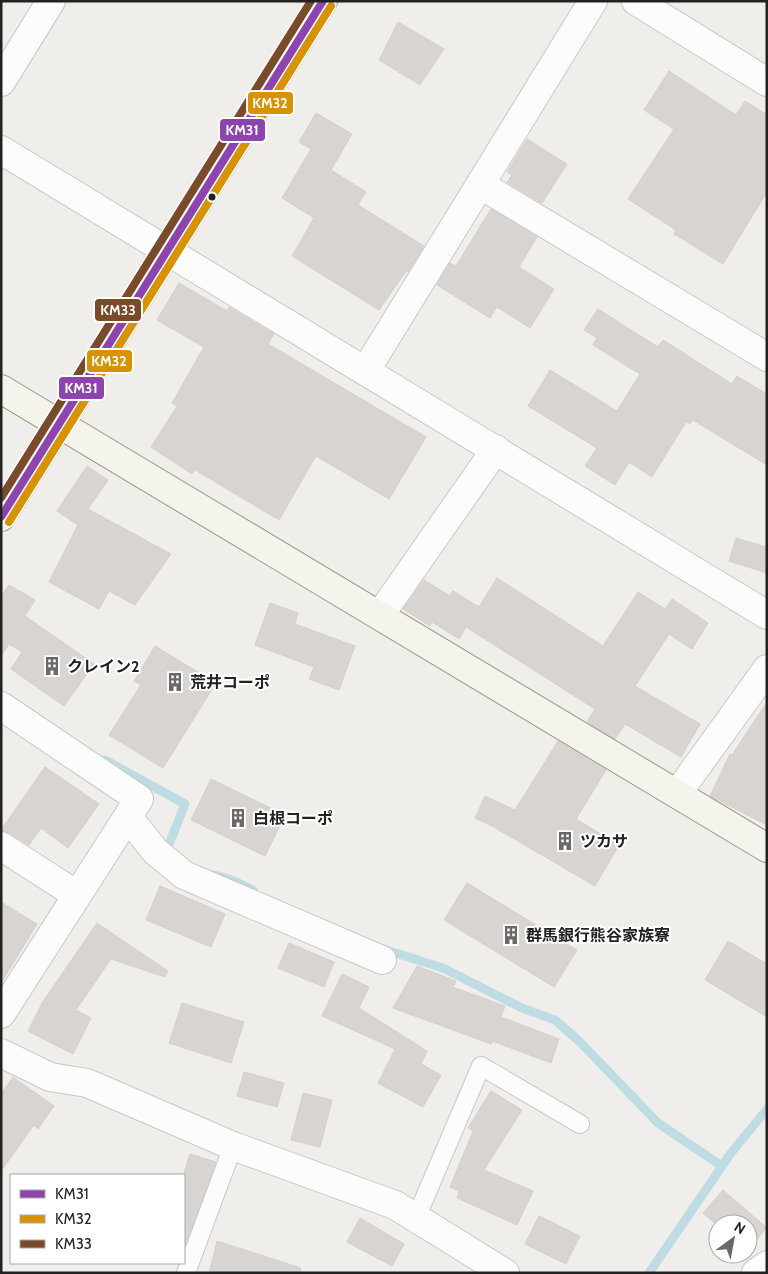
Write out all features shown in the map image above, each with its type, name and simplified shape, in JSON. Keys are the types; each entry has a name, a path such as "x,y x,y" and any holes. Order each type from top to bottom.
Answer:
{"street":[{"path":"1,82 51,1"},
{"path":"1,518 323,1"},
{"path":"366,370 593,1"},
{"path":"636,1 767,82"},
{"path":"1,150 767,615"},
{"path":"481,185 767,357"},
{"path":"1,389 767,848"},
{"path":"380,615 496,449"},
{"path":"677,794 767,669"},
{"path":"1,706 139,799 1,1014"},
{"path":"128,817 155,851 184,875 382,960"},
{"path":"1,846 77,895"},
{"path":"1,1053 50,1077 87,1083 233,1146 395,1205 505,1273"},
{"path":"756,1273 767,1265"}],"lane":[{"path":"416,1218 481,1066 580,1124"},
{"path":"186,1273 233,1146"}],"building":[{"path":"398,22 444,49 420,85 379,60"},
{"path":"669,71 736,115 745,101 767,115 767,192 723,264 674,234 676,230 628,199 674,129 644,110"},
{"path":"316,113 352,134 331,170 366,192 358,205 424,246 408,272 406,271 379,310 292,256 314,218 282,198 311,149 299,142"},
{"path":"527,139 567,164 542,203 507,182 512,175 507,172"},
{"path":"491,209 537,237 519,267 554,289 530,328 497,307 490,318 437,285 450,263 456,266"},
{"path":"179,283 227,311 229,307 274,334 268,344 426,437 389,499 316,456 279,520 195,470 192,474 151,447 177,406 172,403 204,347 157,320"},
{"path":"598,309 658,347 663,340 732,384 737,376 767,394 767,465 693,420 690,424 686,422 652,477 629,462 615,485 585,466 597,448 528,406 550,370 617,411 640,374 593,345 597,338 584,330"},
{"path":"87,466 108,480 88,509 171,554 135,605 109,591 99,609 49,582 78,525 57,511"},
{"path":"736,538 767,547 767,573 729,561"},
{"path":"497,578 603,646 638,592 665,609 672,599 708,623 692,649 669,634 635,686 700,724 681,757 625,724 615,739 587,722 595,709 466,627 459,639 432,622 430,626 403,609 424,580 450,596 453,591 479,607"},
{"name":"クレイン2","path":"9,585 35,600 25,616 94,664 64,706 11,669 22,652 9,644 1,656 1,597"},
{"path":"270,603 298,613 295,624 355,646 339,690 309,679 314,667 255,645"},
{"path":"155,646 216,683 163,768 109,735 141,685 134,681"},
{"path":"767,702 767,825 710,796 730,754 732,755"},
{"path":"558,741 606,770 576,819 619,845 595,886 475,818 485,796 515,810"},
{"path":"45,767 99,804 68,848 41,828 29,845 1,830"},
{"name":"白根コーポ","path":"211,779 285,815 265,856 191,820"},
{"name":"群馬銀行熊谷家族寮","path":"467,883 577,950 554,987 444,920"},
{"path":"160,886 225,914 211,947 146,920"},
{"path":"1,902 37,924 1,983"},
{"path":"97,923 168,971 165,977 111,959 76,1010 91,1018 73,1054 28,1031 42,1003"},
{"path":"728,941 767,964 767,1017 705,980"},
{"path":"289,943 334,962 324,987 278,968"},
{"path":"417,966 456,981 453,987 505,1006 501,1017 559,1039 551,1063 492,1041 491,1044 393,1008"},
{"path":"342,974 369,987 359,1008 427,1051 421,1064 441,1075 423,1107 378,1083 395,1049 322,1016"},
{"path":"182,1003 244,1022 231,1063 169,1043"},
{"path":"244,1072 284,1083 277,1107 237,1096"},
{"path":"13,1077 54,1106 38,1129 34,1125 1,1171 1,1094"},
{"path":"491,1091 522,1110 484,1170 533,1191 517,1225 457,1198 459,1191 450,1187 473,1131 468,1128"},
{"path":"303,1093 332,1100 320,1147 291,1140"},
{"path":"190,1154 216,1162 185,1245 185,1174"},
{"path":"723,1190 751,1214 708,1214 708,1217 703,1213"},
{"path":"539,1216 580,1236 566,1264 525,1244"},
{"path":"360,1218 404,1244 392,1266 347,1242"},
{"path":"758,1220 767,1228 758,1238"},
{"path":"217,1241 301,1268 300,1273 209,1273"}],"waterway":[{"path":"105,760 185,804 166,852 169,854"},
{"path":"214,875 232,880 253,890"},
{"path":"383,949 443,968 522,1008 555,1020 579,1041 658,1123 722,1166"},
{"path":"649,1273 731,1153 767,1109"}],"transit line":[{"name":"KM33","path":"1,498 311,1"},
{"name":"KM31","path":"1,517 323,1"},
{"name":"KM32","path":"9,522 331,6"}],"place":[{"name":"クレイン2","path":"52,666"},
{"name":"荒井コーポ","path":"175,682"},
{"name":"白根コーポ","path":"238,818"},
{"name":"ツカサ","path":"565,841"},
{"name":"群馬銀行熊谷家族寮","path":"511,935"}]}
